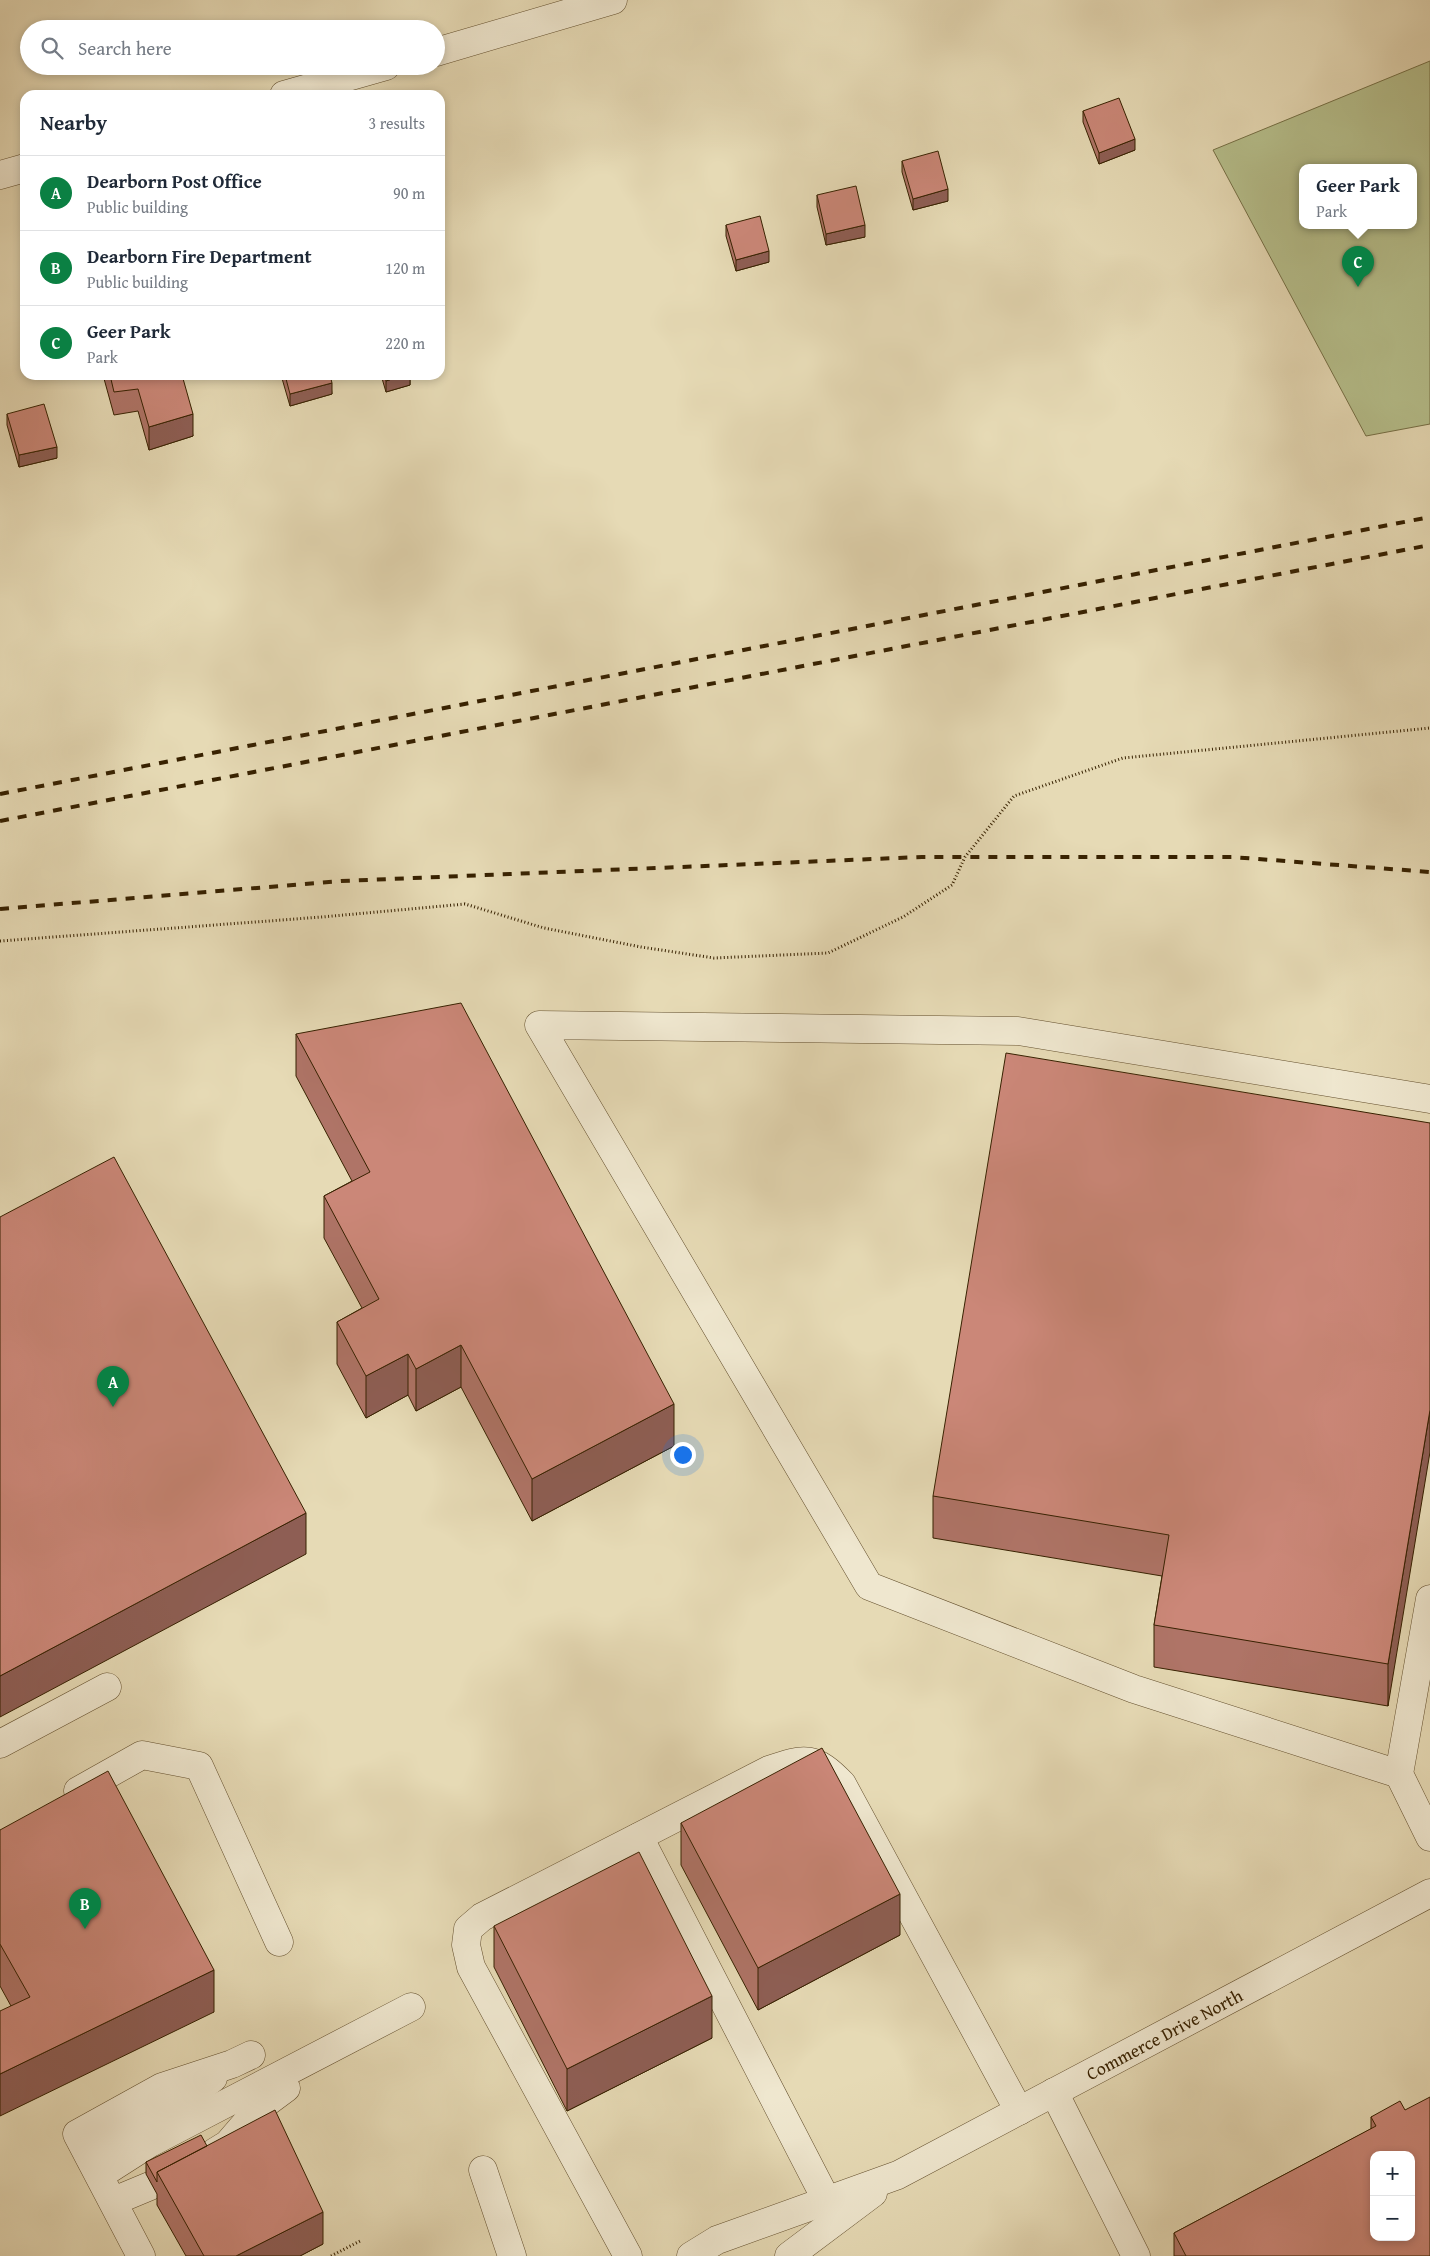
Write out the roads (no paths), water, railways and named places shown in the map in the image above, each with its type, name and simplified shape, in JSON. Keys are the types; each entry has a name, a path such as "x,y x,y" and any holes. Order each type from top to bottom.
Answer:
{"street":[{"path":"445,49 613,0"},
{"path":"302,90 354,75"},
{"path":"0,175 20,169"},
{"path":"1398,1774 1134,1689 869,1586 539,1025 1018,1031 1430,1099"},
{"path":"1430,1599 1398,1774 1430,1837"},
{"path":"0,1744 107,1687"},
{"path":"58,1802 142,1755 199,1766 279,1942"},
{"path":"628,2256 471,1967 466,1945 468,1929 482,1917 769,1770 794,1761 808,1761 827,1768 842,1784 1019,2111"},
{"path":"639,1837 827,2201"},
{"name":"Commerce Drive North","path":"692,2256 717,2240 898,2174 1430,1893"},
{"path":"95,2165 150,2143 411,2007"},
{"path":"209,2156 228,2144 259,2108 351,2039"},
{"path":"141,2256 114,2201 77,2134 162,2087 242,2059"},
{"path":"1054,2092 1136,2256"},
{"path":"483,2170 512,2256"},
{"name":"Commerce Drive North","path":"789,2256 898,2174"},
{"path":"114,2201 150,2186"}],"railway":[{"path":"0,794 1430,517"},
{"path":"0,821 1430,545"},
{"path":"0,909 341,881 922,857 1232,857 1430,872"}],"place":[{"name":"Geer Park","path":"1358,287"},
{"name":"Dearborn Post Office","path":"113,1407"},
{"name":"Dearborn Fire Department","path":"85,1929"}]}
